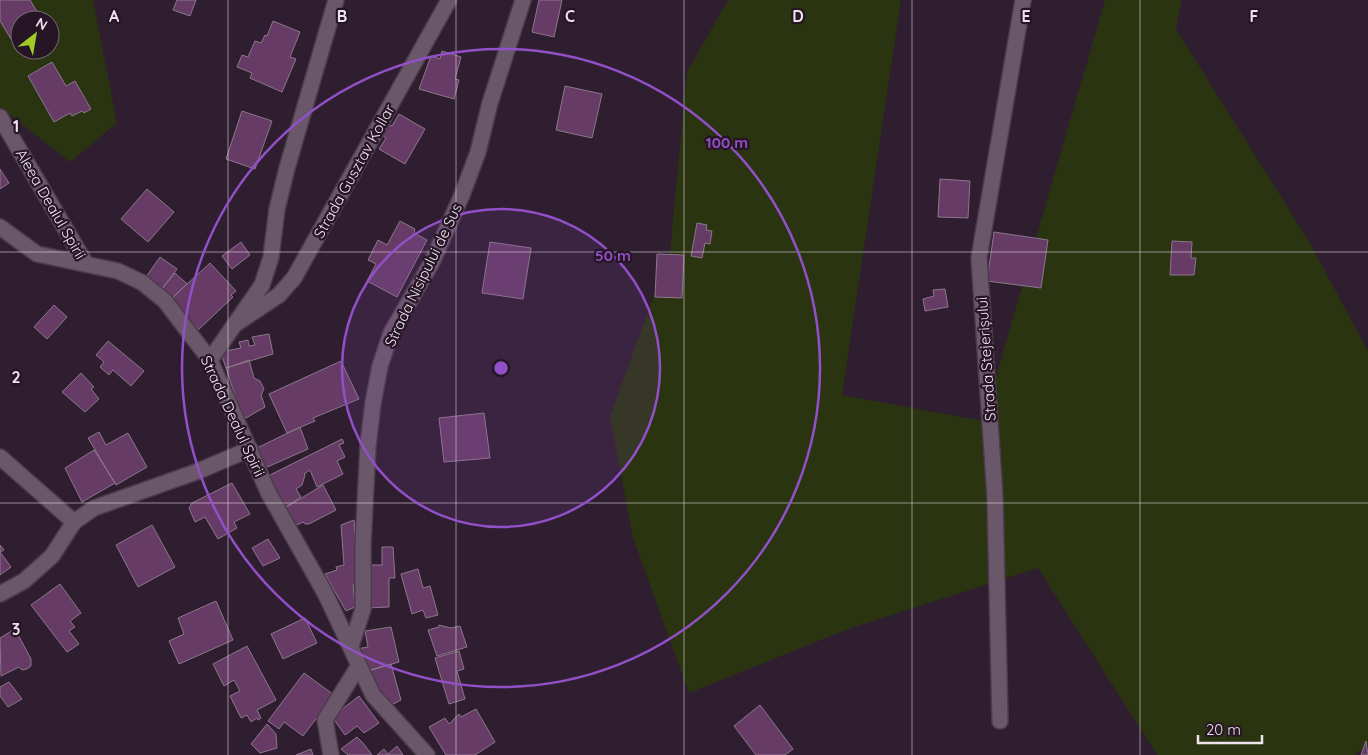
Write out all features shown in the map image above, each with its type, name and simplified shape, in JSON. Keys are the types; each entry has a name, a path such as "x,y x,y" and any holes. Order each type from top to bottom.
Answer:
{"street":[{"name":"Strada Gusztav Kollar","path":"210,360 262,285 271,257 277,209 285,176 336,0"},
{"name":"Strada Gusztav Kollar","path":"237,323 279,294 294,278 449,0"},
{"name":"Strada Nisipului de Sus","path":"351,646 363,609 363,544 368,445 372,403 380,366 391,333 432,262 462,195 478,152 495,85 523,0"},
{"name":"Strada Stejerișului","path":"1000,722 995,497 979,258 1023,0"},
{"name":"Aleea Dealul Spirii","path":"0,118 86,264"},
{"name":"Strada Dealul Spirii","path":"0,227 36,254 118,271 143,283 165,301 210,360 268,492 324,593 351,646 358,666"},
{"path":"0,594 24,581 52,556 74,522 94,508 196,472 250,449"},
{"path":"0,457 74,522"},
{"path":"331,755 325,720 358,666"},
{"path":"358,666 373,695 427,755"}],"green space":[{"path":"0,0 93,0 117,123 70,162 0,107"},
{"path":"728,0 901,0 842,395 983,421 1105,0 1182,0 1176,29 1310,243 1368,351 1368,746 1355,755 1157,755 1038,568 848,629 689,693 633,538 610,416 670,252 687,72"}],"building":[{"path":"0,0 30,0 36,10 10,10 10,37 0,21"},
{"path":"177,0 196,0 190,16 173,10"},
{"path":"539,0 562,0 554,37 532,32"},
{"path":"273,21 300,32 290,57 296,59 282,92 250,78 252,73 237,67 242,55 248,57 255,41 261,43 265,35 267,36"},
{"path":"442,51 461,57 455,79 459,80 454,99 419,89 431,56 440,59"},
{"path":"52,62 66,86 75,81 91,109 72,116 70,113 54,122 28,76"},
{"path":"565,86 602,94 592,138 556,130"},
{"path":"242,111 272,121 255,169 226,159"},
{"path":"399,114 425,129 405,164 379,149 386,138 382,135 388,124 392,126"},
{"path":"0,169 9,183 0,189"},
{"path":"940,179 970,181 968,218 938,217"},
{"path":"147,189 174,212 148,242 121,219"},
{"path":"400,221 415,229 414,233 427,240 397,297 367,281 376,264 368,260 378,240 387,245"},
{"path":"697,223 707,225 706,230 712,231 710,244 705,243 702,258 691,256"},
{"path":"994,232 1048,240 1041,288 987,281"},
{"path":"1172,241 1192,242 1191,258 1196,258 1194,275 1170,275"},
{"path":"241,242 250,255 232,269 222,256"},
{"path":"490,242 531,248 523,299 482,293"},
{"path":"657,254 684,255 682,298 655,297"},
{"path":"160,257 177,269 161,290 146,277"},
{"path":"210,263 236,291 231,295 233,297 198,330 172,298"},
{"path":"175,273 187,284 172,298 161,290"},
{"path":"945,289 948,307 925,311 923,299 934,296 933,290"},
{"path":"54,305 67,317 47,339 34,327"},
{"path":"269,334 273,354 226,368 222,356 225,351 241,348 239,342 248,340 249,346 255,345 252,337"},
{"path":"108,341 144,371 131,386 113,370 109,375 100,367 104,362 96,355"},
{"path":"249,360 254,378 260,381 264,389 261,395 265,407 246,418 242,416 226,368"},
{"path":"341,361 359,399 313,418 315,421 287,433 269,394"},
{"path":"81,373 94,387 91,389 99,399 85,412 62,392"},
{"path":"484,413 490,458 444,462 439,418"},
{"path":"300,427 308,449 265,468 257,448"},
{"path":"99,432 106,445 128,433 147,467 116,485 88,438"},
{"path":"342,439 344,443 339,445 345,457 337,461 343,474 317,487 310,470 304,474 302,485 296,489 301,497 280,511 266,477"},
{"path":"94,450 115,483 82,502 65,468"},
{"path":"232,483 250,514 234,522 237,528 218,539 205,517 195,522 189,508 192,503"},
{"path":"323,485 336,510 309,524 303,522 289,529 280,511"},
{"path":"354,520 358,582 353,585 355,607 346,611 325,574 337,570 336,567 344,565 341,525"},
{"path":"152,525 175,567 138,587 116,545"},
{"path":"268,539 280,558 263,566 252,548"},
{"path":"382,547 393,547 395,578 389,578 389,607 367,608 369,565 382,565"},
{"path":"0,552 11,567 0,575"},
{"path":"418,569 423,588 430,586 438,615 426,618 423,610 412,614 401,574"},
{"path":"60,584 81,613 70,621 75,627 69,631 79,644 67,652 31,605"},
{"path":"216,601 233,640 179,664 169,641 184,634 178,618"},
{"path":"305,618 317,643 283,659 271,634"},
{"path":"439,625 451,628 460,626 467,647 437,656 428,630 439,627"},
{"path":"391,627 399,662 368,671 357,649 368,647 365,631"},
{"path":"15,629 31,659 31,666 22,670 19,667 1,676 0,638"},
{"path":"247,646 276,700 257,710 261,718 251,722 247,715 241,718 230,696 240,691 234,680 224,686 213,664"},
{"path":"459,651 464,669 457,671 465,699 449,704 435,658"},
{"path":"391,664 401,700 386,708 363,672"},
{"path":"304,673 334,695 303,736 284,722 279,729 268,721"},
{"path":"9,682 22,699 8,707 0,696 0,687"},
{"path":"359,696 379,723 364,733 357,726 345,735 332,717"},
{"path":"760,705 793,749 785,755 756,755 734,726"},
{"path":"476,709 495,742 475,755 446,755 429,727 445,718 449,724 459,714 461,717"},
{"path":"267,724 276,734 277,748 260,753 251,744"},
{"path":"357,737 372,755 348,755 341,749"},
{"path":"1366,741 1368,755 1361,755"},
{"path":"397,746 403,755 377,755 384,749 388,754"},
{"path":"311,749 313,755 296,755"}]}
